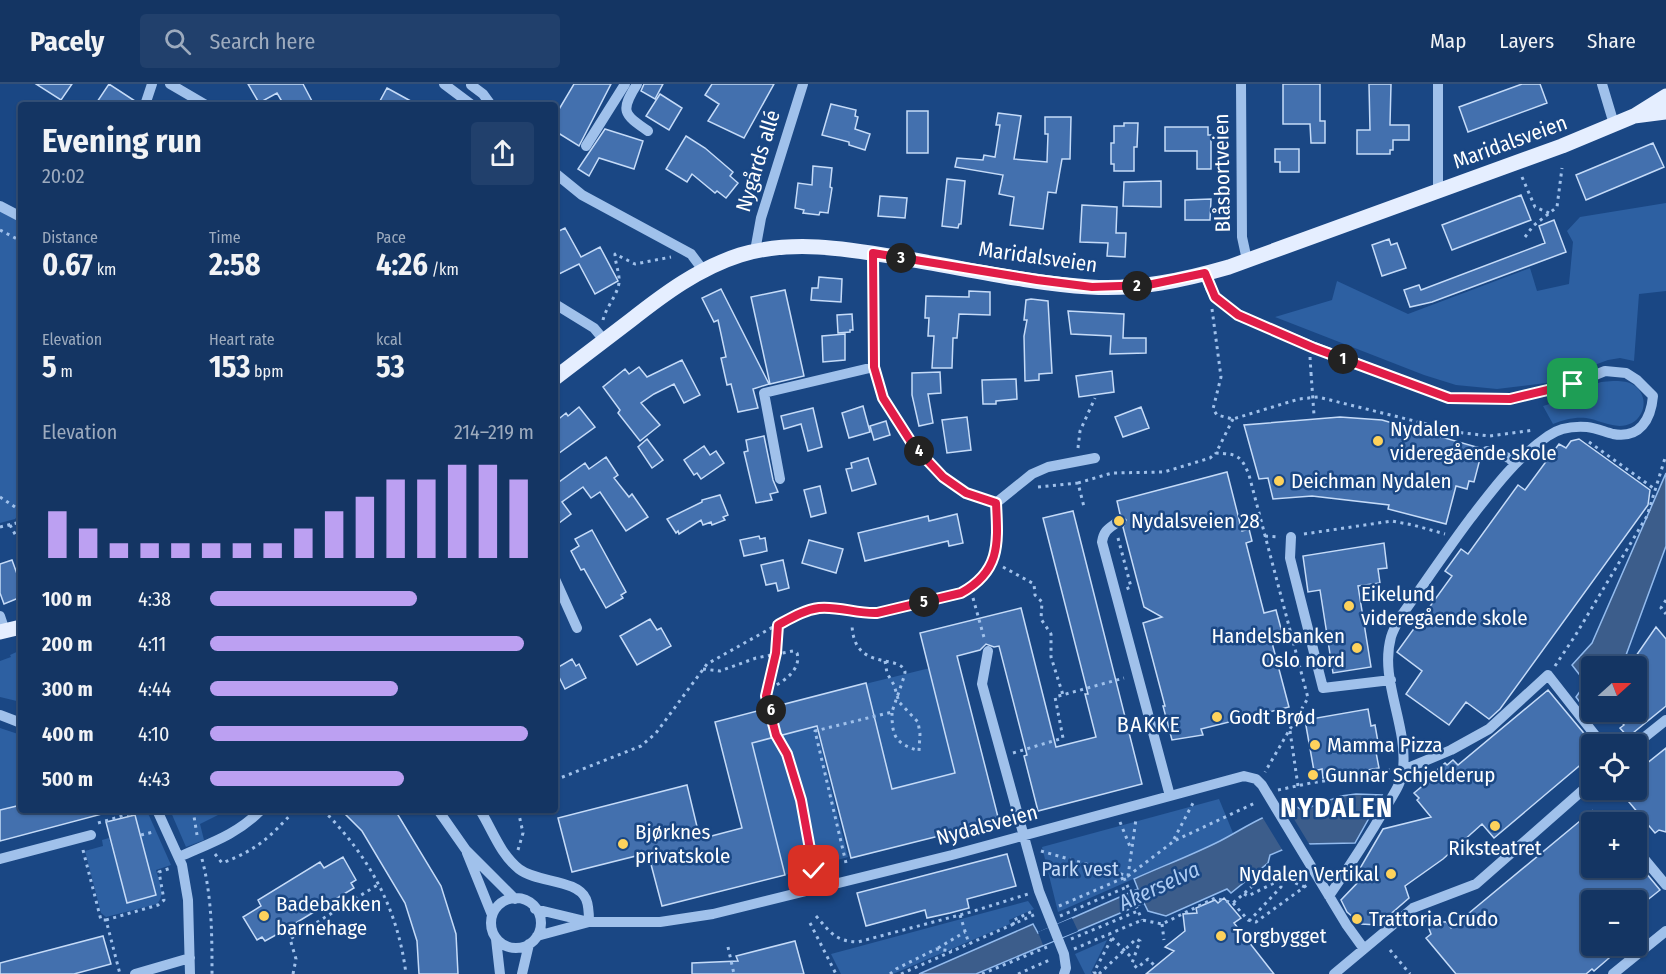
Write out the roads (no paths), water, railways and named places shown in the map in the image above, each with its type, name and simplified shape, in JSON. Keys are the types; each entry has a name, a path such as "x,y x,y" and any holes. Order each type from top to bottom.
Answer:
{"main road":[{"name":"Maridalsveien","path":"558,376 660,298 703,270 755,251 792,246 810,247 873,253 1092,287 1148,285 1205,273 1247,260 1562,146 1634,116 1666,96"},
{"name":"Maridalsveien","path":"1634,116 1666,112"},
{"path":"2,627 18,627"}],"street":[{"path":"146,102 152,84"},
{"path":"170,84 201,102"},
{"path":"444,84 468,102"},
{"path":"586,146 625,84"},
{"path":"637,84 626,103 625,111 629,118 648,131"},
{"name":"Nygårds allé","path":"755,251 761,218 802,84"},
{"name":"Blåsbortveien","path":"1240,84 1242,237 1247,260"},
{"path":"1438,84 1438,191"},
{"path":"1602,84 1614,124"},
{"path":"471,85 489,102"},
{"path":"558,175 582,195 691,254 703,270"},
{"path":"0,206 18,215"},
{"path":"873,253 874,367 883,398 913,445 932,467 966,493 996,503"},
{"path":"1205,273 1215,297 1238,315 1314,348 1449,398 1510,399 1573,384 1605,371 1626,373 1637,380 1653,396 1651,413 1646,421 1629,434 1615,434 1587,427 1565,428 1550,434 1530,449 1500,480 1401,616 1391,636 1388,653 1403,770 1398,786 1364,845 1329,896"},
{"path":"558,306 588,323 604,340"},
{"path":"780,479 764,393 874,367"},
{"path":"1487,451 1509,458 1515,464"},
{"path":"996,503 1032,474 1048,467 1095,458"},
{"path":"784,622 803,612 821,608 877,613 961,593 983,577 993,562 998,543 996,503"},
{"path":"1117,522 1107,528 1102,542 1170,796"},
{"path":"1291,537 1290,558 1323,688 1390,680"},
{"path":"558,585 578,628"},
{"path":"988,651 982,684 1039,891 1056,921 1064,954 1066,968 1064,974"},
{"path":"1403,770 1451,750 1489,729 1548,675 1594,734"},
{"path":"0,715 18,722"},
{"path":"1647,735 1666,720"},
{"name":"Nydalsveien","path":"535,909 590,922 660,922 696,918 1025,835 1244,776 1256,779 1270,798 1364,949"},
{"path":"1334,974 1413,908 1476,884 1581,792"},
{"path":"158,813 181,861 188,900 189,974"},
{"path":"181,861 203,846 245,826 258,813"},
{"path":"440,813 466,850 515,899"},
{"path":"482,813 502,849 519,869 530,876 579,890 585,897 590,922"},
{"path":"0,859 91,835"},
{"path":"466,850 492,915 491,927 496,939 500,974"},
{"path":"1647,862 1666,885"},
{"path":"492,915 501,903 515,899 526,901 535,909 540,922 522,974"},
{"name":"Nydalsveien","path":"533,940 590,922"},
{"path":"1613,974 1666,931"},
{"path":"496,939 508,947 523,947 533,940"},
{"path":"135,974 190,958"}],"water":[{"path":"1666,473 1666,546 1626,656 1581,656 1581,677 1572,665 1592,643"},
{"path":"1581,690 1581,704 1576,697"},
{"name":"Akerselva","path":"1382,795 1355,843 1306,844 1289,847 1270,855 1268,863 1231,893 1227,889 1166,916 1148,911 1144,903 976,974 919,974 1033,924 1038,933 1138,889 1134,879 1209,846 1266,816 1297,807 1302,810 1341,796"}],"place":[{"name":"Nydalen videregående skole","path":"1378,441"},
{"name":"Deichman Nydalen","path":"1279,481"},
{"name":"Nydalsveien 28","path":"1119,521"},
{"name":"Eikelund videregående skole","path":"1349,606"},
{"name":"Handelsbanken Oslo nord","path":"1357,648"},
{"name":"Godt Brød","path":"1217,717"},
{"name":"Mamma Pizza","path":"1315,745"},
{"name":"Gunnar Schjelderup","path":"1313,775"},
{"name":"Riksteatret","path":"1495,826"},
{"name":"Bjørknes privatskole","path":"623,844"},
{"name":"Nydalen Vertikal","path":"1391,874"},
{"name":"Badebakken barnehage","path":"264,916"},
{"name":"Trattoria Crudo","path":"1357,919"},
{"name":"Torgbygget","path":"1221,936"}],"district":[{"name":"BAKKE","path":"1149,724"},
{"name":"NYDALEN","path":"1337,808"}],"park label":[{"name":"Park vest","path":"1080,869"}]}
